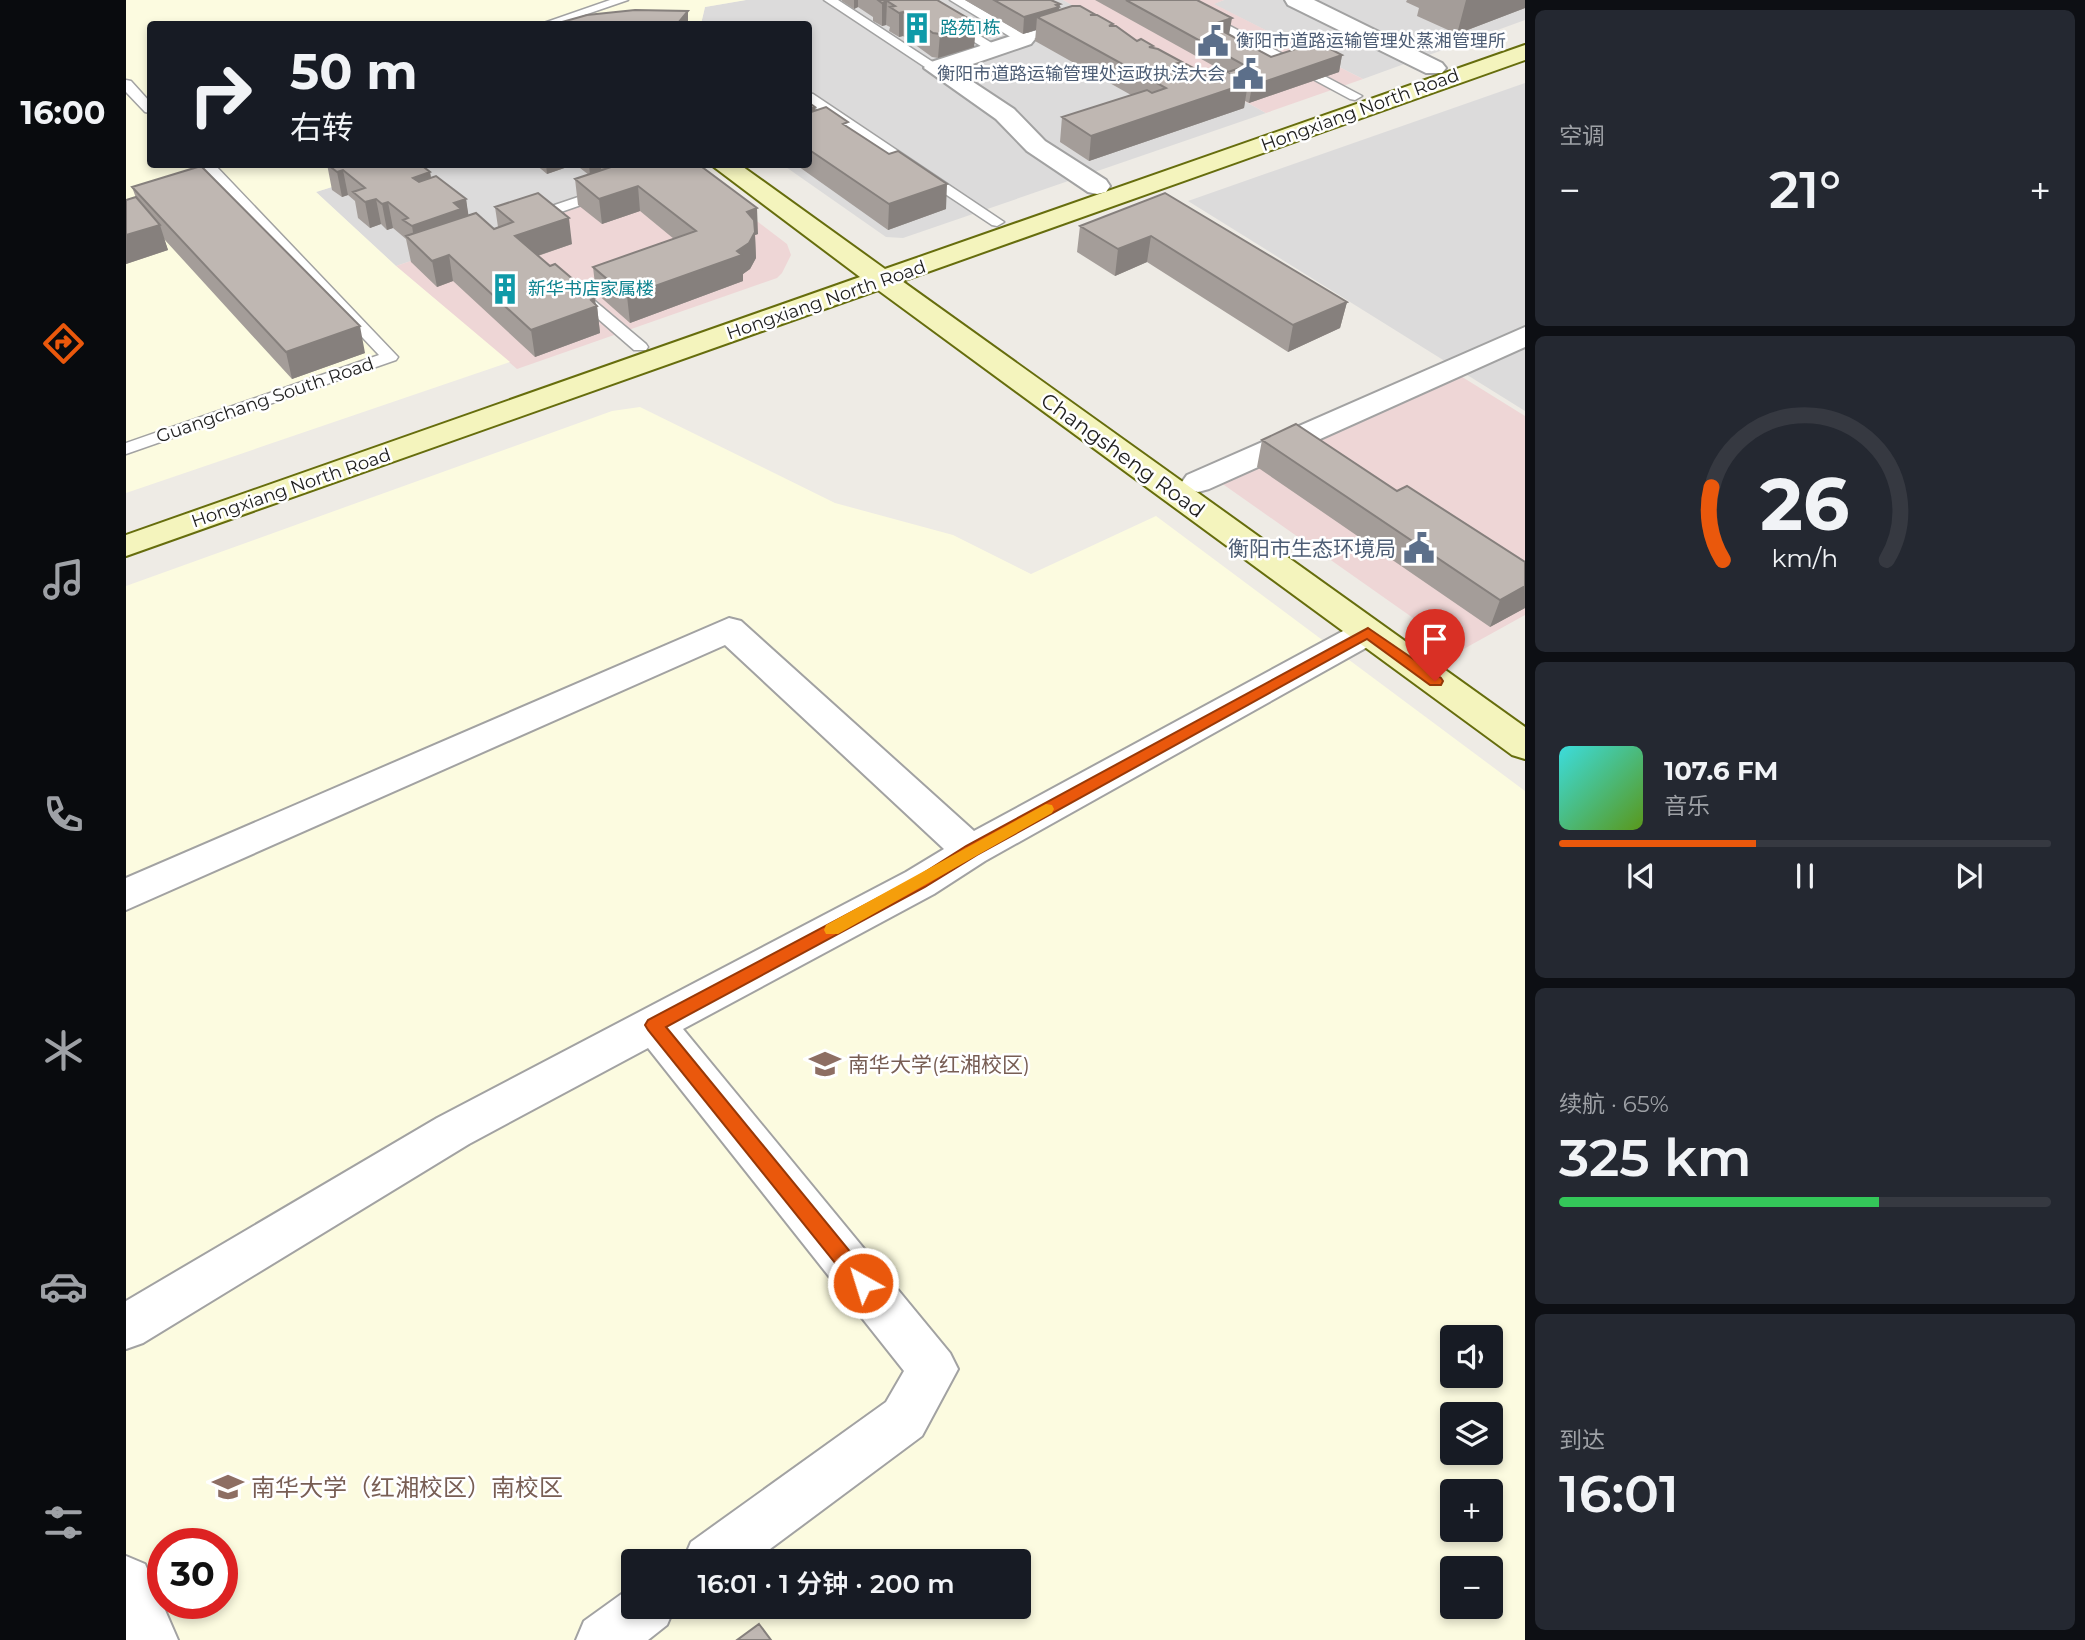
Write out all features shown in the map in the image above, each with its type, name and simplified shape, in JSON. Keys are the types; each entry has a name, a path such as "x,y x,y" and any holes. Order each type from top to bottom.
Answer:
{"main road":[{"name":"Hongxiang North Road","path":"126,547 884,270 997,222 1525,36"},
{"name":"Hongxiang North Road","path":"126,526 640,347 884,270 1525,52"},
{"name":"Changsheng Road","path":"728,168 1198,482 1525,715"},
{"name":"Changsheng Road","path":"758,168 884,270 1525,746"}],"street":[{"path":"1297,0 1434,68"},
{"path":"936,68 997,50 1023,39"},
{"path":"936,68 1005,114 1036,146 1097,186"},
{"path":"1198,482 1525,336"},
{"path":"126,895 729,629 971,851"},
{"path":"126,1327 453,1131 919,883 971,851 1368,632"},
{"path":"654,1025 933,1369 904,1419 726,1549"},
{"path":"126,1583 151,1640"},
{"path":"603,1640 631,1619"}],"lane":[{"path":"561,21 622,0"},
{"path":"830,0 936,68"},
{"path":"913,0 997,50"},
{"path":"956,0 1023,39 1058,28"},
{"path":"1172,0 1355,96"},
{"path":"126,84 147,106"},
{"path":"812,100 997,222"},
{"name":"Guangchang South Road","path":"126,449 390,357 209,168"},
{"path":"509,225 611,190"},
{"path":"570,288 640,347"}],"shaded area":[{"path":"126,0 746,0 705,7 702,21 147,21 147,168 392,168 316,192 396,266 510,362 126,493"},
{"path":"746,0 1063,0 1266,113 903,238 886,237 787,168 812,168 812,21 702,21 705,7"},
{"name":"衡阳市道路运输管理处蒸湘管理所","path":"1063,0 1224,0 1214,4 1363,79 1266,113"},
{"path":"1224,0 1525,0 1525,20 1363,79 1213,4"},
{"path":"1525,83 1525,411 1188,201"},
{"path":"392,168 672,168 578,205 396,266 316,192"},
{"path":"687,168 787,244 791,255 777,278 517,369 396,266"},
{"name":"衡阳市生态环境局","path":"1459,375 1525,416 1525,615 1460,651 1217,480"},
{"name":"南华大学(红湘校区)","path":"640,407 835,503 953,535 1031,574 1156,516 1525,791 1525,1640 126,1640 126,586 612,411"}],"building":[{"path":"878,0 937,0 976,23 940,34 933,33 903,12 899,13 890,7 895,6 887,1 882,3"},
{"path":"994,0 1051,0 1060,4 1056,5 1059,7 1024,17"},
{"path":"1126,0 1197,0 1232,18 1211,25 1271,57 1317,42 1342,55 1252,86 1228,72 1246,66"},
{"path":"1080,6 1094,14 1090,15 1097,15 1113,24 1109,26 1116,26 1137,41 1141,39 1153,46 1149,47 1182,62 1178,63 1199,71 1195,72 1201,75 1189,81 1223,69 1248,83 1091,136 1062,117 1147,90 1152,93 1166,88 1037,17"},
{"path":"635,10 688,11 680,21 566,21 587,15"},
{"path":"826,107 848,122 843,124 889,154 898,151 947,184 889,204 812,152 812,112"},
{"path":"194,168 203,168 360,326 286,352 132,187"},
{"path":"332,168 425,168 430,172 413,178 419,182 436,176 466,199 454,203 461,209 412,226 403,220 408,218 388,202 382,204 376,199 365,202 353,192 365,188 343,170 337,172"},
{"path":"608,168 703,168 757,208 747,212 754,220 755,232 749,243 737,251 742,255 627,296 593,267 696,231 638,186 599,199 575,179"},
{"path":"538,193 569,218 515,236 550,266 555,264 595,298 591,300 597,306 531,330 449,255 432,261 406,236 476,213 494,229 513,222 495,207"},
{"path":"1165,193 1347,302 1293,325 1151,236 1118,249 1080,226"},
{"path":"136,197 160,225 126,235 126,200"},
{"path":"1296,424 1397,491 1407,486 1525,562 1525,586 1500,600 1262,440"},
{"path":"759,1624 771,1640 737,1640"}],"slow traffic":[{"path":"832,930 1046,809"}],"place":[{"name":"路苑1栋","path":"917,28"},
{"name":"衡阳市道路运输管理处蒸湘管理所","path":"1213,41"},
{"name":"衡阳市道路运输管理处运政执法大会","path":"1248,74"},
{"name":"新华书店家属楼","path":"505,289"},
{"name":"衡阳市生态环境局","path":"1419,548"},
{"name":"南华大学(红湘校区)","path":"825,1064"},
{"name":"南华大学（红湘校区）南校区","path":"228,1487"}],"route":[{"path":"863,1283 654,1025 919,883 971,851 1368,632 1435,681"}]}
